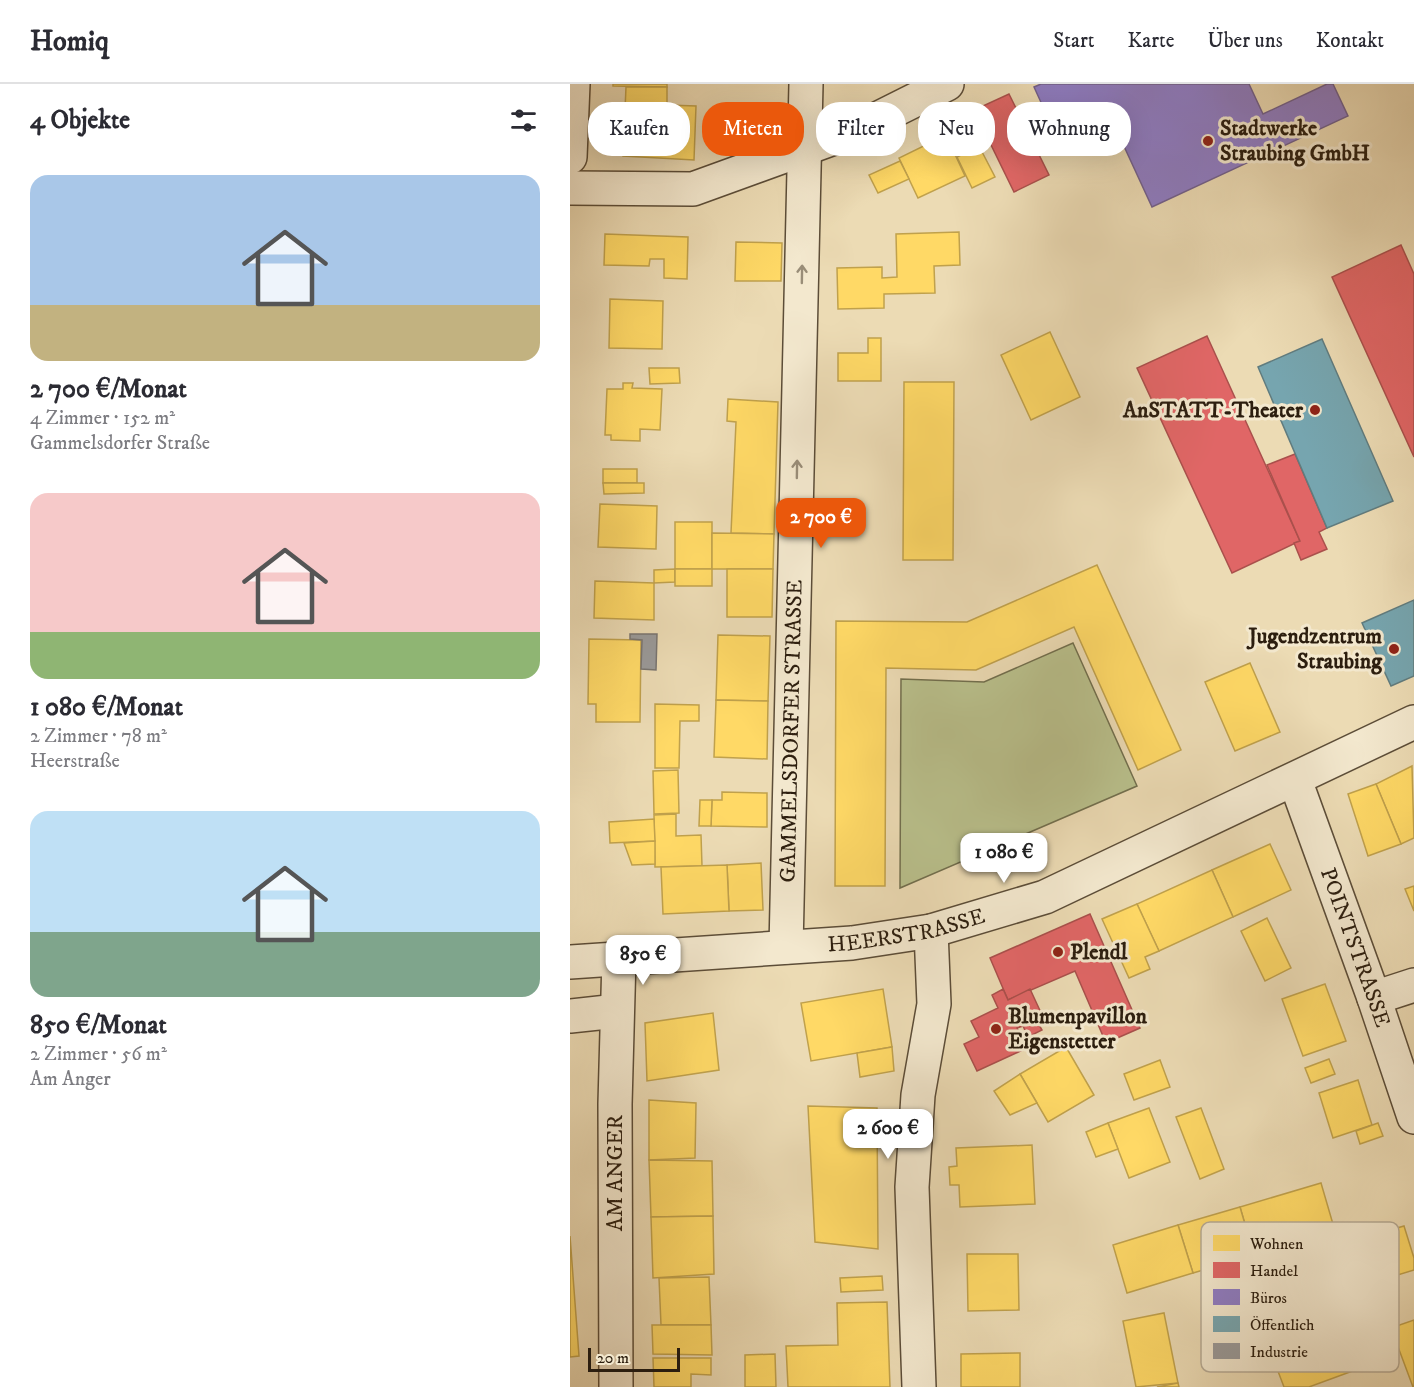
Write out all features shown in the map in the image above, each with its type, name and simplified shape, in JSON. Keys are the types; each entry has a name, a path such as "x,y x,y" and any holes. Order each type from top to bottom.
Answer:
{"street":[{"path":"570,157 573,84"},
{"name":"GAMMELSDORFER STRASSE","path":"804,150 806,84"},
{"path":"804,150 853,131 947,84"},
{"path":"570,188 693,189 787,156"},
{"name":"GAMMELSDORFER STRASSE","path":"786,948 804,156"},
{"name":"HEERSTRASSE","path":"570,962 852,943 931,931 1045,897 1414,722"},
{"name":"POINTSTRASSE","path":"1295,780 1374,998 1414,1117"},
{"path":"919,1387 912,1187 918,1095 934,1004 931,931"},
{"name":"AM ANGER","path":"616,1387 619,958"},
{"path":"1374,998 1414,985"},
{"path":"570,1016 617,1011"}],"green space":[{"path":"1073,643 1137,786 900,888 901,679 984,682"}],"building: Wohnen":[{"path":"613,84 667,84 667,87 613,86"},
{"path":"626,87 667,87 667,102 625,102"},
{"path":"690,106 696,106 694,160 623,156 690,156"},
{"path":"918,149 918,156 956,156 965,176 918,198 899,158"},
{"path":"984,156 995,177 972,188 957,157"},
{"path":"900,161 909,179 878,193 869,175"},
{"path":"959,232 960,265 934,266 935,293 884,294 884,308 838,309 837,268 882,267 882,278 897,277 896,234"},
{"path":"605,234 688,237 687,279 664,278 664,259 650,259 649,266 604,265"},
{"path":"736,242 782,243 781,281 735,281"},
{"path":"610,299 663,301 662,349 609,348"},
{"path":"1050,332 1080,397 1031,420 1001,355"},
{"path":"868,338 881,338 881,381 838,381 838,353 868,353"},
{"path":"649,368 679,368 680,383 650,384"},
{"path":"904,382 954,382 953,560 903,560"},
{"path":"623,383 633,383 632,388 662,389 660,430 640,429 640,441 611,440 611,435 605,435 607,389 623,389"},
{"path":"728,399 778,402 774,534 731,533 736,422 727,421"},
{"path":"603,469 637,469 637,483 603,483"},
{"path":"603,483 644,483 644,493 604,494"},
{"path":"600,504 657,506 656,549 598,547"},
{"path":"675,522 712,522 712,569 675,569"},
{"path":"712,533 774,534 773,569 712,569"},
{"path":"1097,565 1181,750 1138,770 1074,627 976,670 886,668 885,886 835,886 836,621 967,622"},
{"path":"675,569 675,582 654,583 654,570"},
{"path":"675,569 712,569 712,586 675,586"},
{"path":"727,569 773,569 772,617 727,617"},
{"path":"595,581 654,583 654,620 594,618"},
{"path":"718,635 770,636 768,701 716,700"},
{"path":"589,639 641,640 640,722 596,722 596,704 588,704"},
{"path":"1250,663 1280,732 1235,751 1205,682"},
{"path":"716,700 768,701 767,759 714,757"},
{"path":"655,704 699,705 699,721 680,721 679,768 655,768"},
{"path":"1412,766 1414,838 1401,844 1376,784"},
{"path":"678,770 679,813 654,814 653,771"},
{"path":"1376,784 1401,844 1368,856 1348,794"},
{"path":"722,792 767,793 767,827 711,826 712,800 722,800"},
{"path":"700,800 712,800 711,826 699,826"},
{"path":"676,814 676,836 701,835 702,866 655,867 654,815"},
{"path":"654,819 655,841 610,843 609,822"},
{"path":"655,841 655,864 632,865 624,843"},
{"path":"1270,844 1291,890 1233,917 1212,870"},
{"path":"761,863 763,910 729,911 727,865"},
{"path":"727,865 729,911 663,914 661,867"},
{"path":"1212,870 1233,917 1159,951 1137,904"},
{"path":"1414,886 1414,911 1405,889"},
{"path":"1137,904 1159,951 1145,957 1150,969 1129,978 1102,919"},
{"path":"1267,918 1291,968 1265,981 1241,931"},
{"path":"1325,984 1346,1041 1303,1056 1282,999"},
{"path":"883,989 892,1047 811,1061 801,1003"},
{"path":"713,1013 719,1070 647,1081 645,1023"},
{"path":"892,1047 894,1071 860,1077 857,1053"},
{"path":"1066,1047 1094,1095 1048,1122 1020,1074"},
{"path":"1329,1059 1335,1074 1311,1083 1305,1068"},
{"path":"1160,1060 1170,1087 1134,1100 1124,1074"},
{"path":"1020,1074 1037,1103 1010,1115 994,1091"},
{"path":"1358,1080 1372,1125 1333,1138 1319,1093"},
{"path":"649,1100 696,1103 695,1158 649,1160"},
{"path":"808,1106 877,1108 878,1249 815,1242"},
{"path":"1149,1108 1170,1162 1129,1178 1108,1123"},
{"path":"1201,1108 1224,1169 1200,1179 1176,1117"},
{"path":"1108,1123 1118,1149 1096,1157 1086,1132"},
{"path":"1378,1123 1383,1136 1360,1144 1356,1131"},
{"path":"1032,1145 1035,1204 960,1207 959,1185 950,1185 949,1167 957,1166 956,1148"},
{"path":"649,1160 712,1161 713,1216 651,1217"},
{"path":"1321,1183 1332,1222 1244,1222 1240,1207"},
{"path":"1240,1207 1244,1222 1201,1222 1201,1271 1193,1273 1178,1225"},
{"path":"713,1216 714,1274 653,1278 651,1217"},
{"path":"1178,1225 1193,1273 1127,1293 1113,1245"},
{"path":"1404,1226 1414,1258 1414,1270 1399,1275 1399,1227"},
{"path":"570,1236 579,1356 570,1357"},
{"path":"967,1254 1018,1254 1019,1310 968,1311"},
{"path":"882,1276 883,1290 841,1292 840,1278"},
{"path":"709,1277 711,1325 661,1325 659,1278"},
{"path":"887,1302 890,1387 788,1387 786,1346 838,1345 837,1303"},
{"path":"1164,1313 1178,1383 1136,1387 1123,1321"},
{"path":"1414,1320 1414,1387 1399,1349 1399,1325"},
{"path":"652,1325 711,1325 712,1355 653,1354"},
{"path":"1020,1353 1020,1387 961,1387 961,1354"},
{"path":"775,1354 776,1387 745,1387 745,1355"},
{"path":"653,1358 711,1358 711,1375 691,1374 691,1387 654,1387"},
{"path":"1278,1372 1350,1372 1309,1387 1284,1387"},
{"path":"1178,1383 1179,1387 1157,1387"}],"building: Handel":[{"path":"1009,94 1013,102 1007,102 1007,156 1040,156 1049,175 1014,192 995,153 995,102 992,102"},
{"path":"1401,245 1414,274 1414,457 1332,277"},
{"path":"1207,336 1300,541 1232,573 1137,368"},
{"path":"1295,454 1327,528 1319,532 1327,549 1301,560 1294,543 1300,541 1267,465"},
{"path":"1090,914 1140,1028 1106,1043 1075,971 1008,1000 990,958"},
{"name":"Blumenpavillon Eigenstetter","path":"1003,989 1008,1000 1030,989 1043,1017 1036,1020 1042,1030 1028,1037 1023,1026 1017,1028 1027,1048 977,1071 964,1044 979,1037 971,1021 998,1008 992,995"}],"building: Büros":[{"name":"Stadtwerke Straubing GmbH","path":"1041,84 1249,84 1263,114 1327,84 1333,84 1348,116 1152,207 1128,156 1131,156 1131,102 1041,102 1034,87"}],"building: Öffentlich":[{"name":"AnSTATT-Theater","path":"1322,339 1393,501 1327,528 1258,367"},
{"name":"Jugendzentrum Straubing","path":"1414,600 1414,676 1391,686 1362,623"}],"building: Industrie":[{"path":"630,634 657,634 656,670 641,669 642,640 630,639"}],"place":[{"name":"Stadtwerke Straubing GmbH","path":"1208,141"},
{"name":"AnSTATT-Theater","path":"1315,410"},
{"name":"Jugendzentrum Straubing","path":"1394,649"},
{"name":"Plendl","path":"1058,952"},
{"name":"Blumenpavillon Eigenstetter","path":"996,1029"}]}
